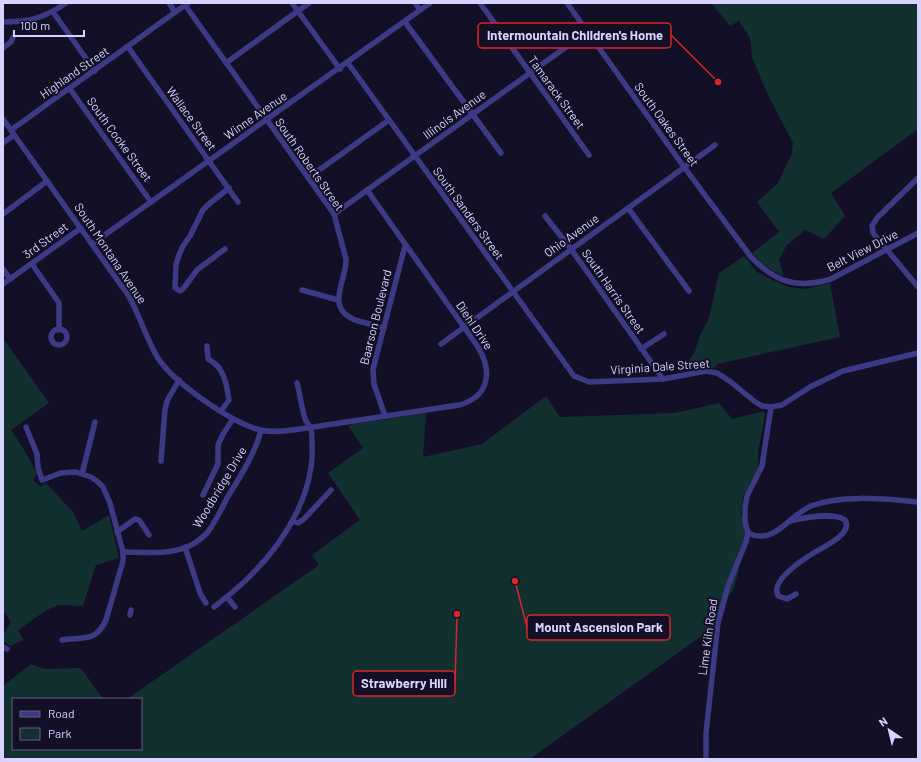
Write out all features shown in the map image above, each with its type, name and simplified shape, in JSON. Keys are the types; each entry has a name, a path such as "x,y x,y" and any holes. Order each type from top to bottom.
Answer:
{"street":[{"path":"3,22 22,22 32,20 53,12 66,3"},
{"path":"169,3 175,12 186,4"},
{"path":"292,3 340,69"},
{"path":"226,63 309,3"},
{"path":"415,3 420,10"},
{"name":"Winne Avenue","path":"92,244 340,69 430,3"},
{"name":"Tamarack Street","path":"480,3 589,155"},
{"name":"South Oakes Street","path":"567,3 684,167 752,258"},
{"name":"South Roberts Street","path":"186,4 266,120 334,214 346,259 346,266 338,294 338,300"},
{"path":"53,12 95,70"},
{"name":"Highland Street","path":"3,143 13,132 70,88 175,12"},
{"path":"405,22 501,153"},
{"name":"Illinois Avenue","path":"334,214 587,32"},
{"path":"3,48 11,42 13,37"},
{"name":"Wallace Street","path":"128,47 238,202"},
{"name":"South Sanders Street","path":"348,63 574,376"},
{"name":"South Cooke Street","path":"70,88 152,202"},
{"name":"South Montana Avenue","path":"3,119 133,302 141,318 150,343 164,366 179,380 221,411 245,425 261,430 277,431 311,428"},
{"path":"308,178 389,120"},
{"name":"Ohio Avenue","path":"440,344 715,145"},
{"path":"918,178 877,218 872,226 873,233 918,288"},
{"path":"3,214 47,181"},
{"path":"225,249 197,270 183,289 180,291 176,288 176,265 178,255 190,236 203,210 229,188"},
{"name":"Diehl Drive","path":"311,428 459,405 469,401 478,394 486,382 487,369 482,354 367,190"},
{"path":"628,208 689,292"},
{"name":"South Harris Street","path":"545,216 571,249 663,379"},
{"name":"3rd Street","path":"3,284 81,228"},
{"name":"Belt View Drive","path":"752,258 762,269 783,281 798,284 817,283 831,279 918,233"},
{"name":"Baarson Boulevard","path":"385,416 372,377 372,369 405,246"},
{"path":"32,264 59,303 60,330"},
{"path":"3,269 10,279"},
{"path":"302,290 338,300 344,312 350,318 384,328"},
{"path":"641,349 664,334"},
{"path":"207,346 208,360 216,363 226,382 228,400 221,411"},
{"path":"771,407 782,405 810,387 843,371 918,353"},
{"name":"Virginia Dale Street","path":"574,376 589,382 663,379 706,371 717,373 731,382 754,401 762,406 771,407"},
{"path":"161,461 165,408 167,401 179,380"},
{"path":"214,607 241,586 256,571 292,521 306,493 311,472 313,454 311,428 306,421 298,382"},
{"name":"Lime Kiln Road","path":"706,759 706,733 718,623 725,593 746,542 748,533 745,522 747,496 762,466 771,407"},
{"path":"203,495 218,464 218,445 233,419"},
{"path":"82,474 95,422"},
{"path":"26,427 37,454 38,468 42,480 61,473 76,472 91,476 103,487 110,503 123,552 123,562 102,629 96,635 91,637 62,640"},
{"name":"Woodbridge Drive","path":"123,552 155,552 174,550 185,547 199,540 207,532 215,520 258,442 261,430"},
{"path":"292,521 298,523 304,519 331,490"},
{"path":"748,533 755,537 766,535 783,528 810,506 831,501 880,498 918,502"},
{"path":"790,521 805,517 838,517 845,520 847,525 846,529 838,538 798,564 778,583 776,590 778,596 787,599 796,594"},
{"path":"117,532 135,519 139,520 149,535"},
{"path":"185,547 200,593 206,603"},
{"path":"227,597 235,607"}],"green space":[{"path":"711,3 918,3 918,129 831,193 845,216 824,239 805,230 787,245 779,260 784,276 774,272 752,253 779,232 757,202 778,183 792,153 793,143 767,93 752,57 750,38 739,21 730,26"},
{"path":"744,256 756,271 789,287 806,289 830,283 840,337 717,364 715,368 703,367 679,372 694,354 700,335 709,318 719,273"},
{"path":"3,338 49,403 11,430 25,451 37,474 33,480 41,487 46,483 73,512 82,531 109,515 119,558 96,565 83,606 58,605 45,611 18,630 24,640 10,646 3,641 3,635 11,622 3,610"},
{"path":"546,396 560,417 675,413 719,403 732,419 764,411 765,415 758,452 758,468 743,497 741,514 746,533 737,577 733,590 724,603 721,622 530,759 3,759 3,684 4,685 31,664 44,669 81,668 102,698 12,698 12,750 142,750 142,698 128,698 319,565 312,555 360,520 328,473 363,448 348,425 426,413 423,457 482,444"}],"place":[{"name":"Intermountain Children's Home","path":"718,82"},
{"name":"Mount Ascension Park","path":"515,581"},
{"name":"Strawberry Hill","path":"457,614"}]}
